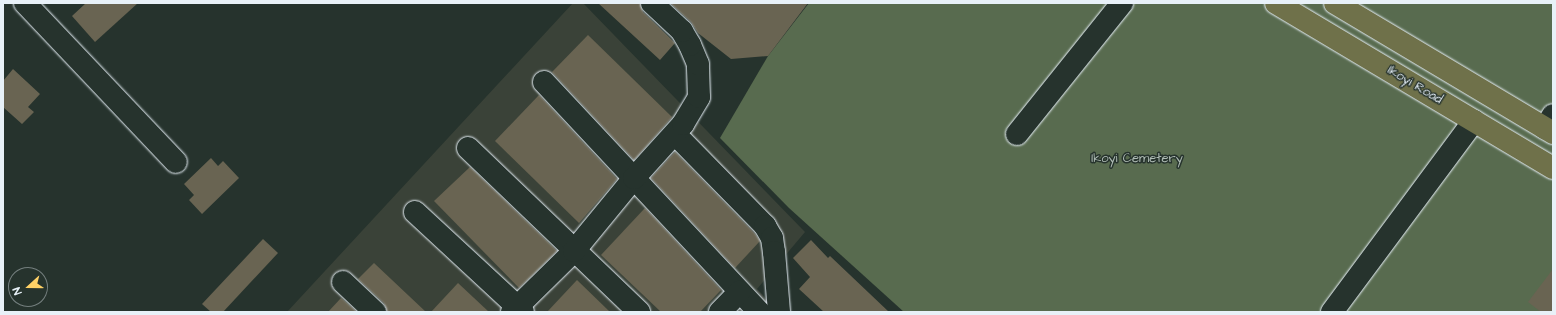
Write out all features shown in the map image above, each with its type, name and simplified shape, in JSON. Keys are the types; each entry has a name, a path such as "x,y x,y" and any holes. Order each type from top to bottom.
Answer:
{"main road":[{"name":"Ikoyi Road","path":"1276,3 1553,168"},
{"path":"1335,3 1550,125"}],"street":[{"path":"25,3 176,162"},
{"path":"415,212 517,310 574,251 634,178 675,134 683,124 699,97 698,64 682,30 652,3"},
{"path":"1017,134 1122,3"},
{"path":"544,82 759,312"},
{"path":"1332,312 1474,121"},
{"path":"675,134 765,226 772,238 779,312"},
{"path":"468,148 639,312"},
{"path":"343,282 375,312"},
{"path":"720,312 739,292"}],"shaded area":[{"path":"573,3 583,3 805,232 757,289 779,312 287,312"}],"green space":[{"name":"Ikoyi Cemetery","path":"809,3 1553,3 1553,312 904,312 789,208 720,138 768,56"}],"building":[{"path":"86,3 138,3 95,42 72,16"},
{"path":"598,3 640,3 643,12 675,43 660,60"},
{"path":"670,3 808,3 768,56 731,59 698,33 691,22"},
{"path":"588,35 672,117 634,160 552,72"},
{"path":"13,69 40,94 28,107 34,112 22,124 3,107 3,81"},
{"path":"539,95 617,179 579,223 495,141"},
{"path":"675,152 755,234 760,241 735,268 651,178"},
{"path":"211,158 218,166 223,161 239,178 202,214 189,200 194,195 184,184"},
{"path":"470,167 557,251 519,288 434,201"},
{"path":"645,208 721,290 700,312 661,312 601,255"},
{"path":"263,239 278,253 223,312 211,312 202,304"},
{"path":"811,240 828,258 830,256 889,312 824,312 799,289 810,277 793,258"},
{"path":"374,263 426,312 387,312 384,303 358,279"},
{"path":"1553,269 1553,312 1541,312 1528,302"},
{"path":"577,280 610,312 547,312"},
{"path":"458,283 489,312 431,312"},
{"path":"341,298 357,312 328,312"}]}
